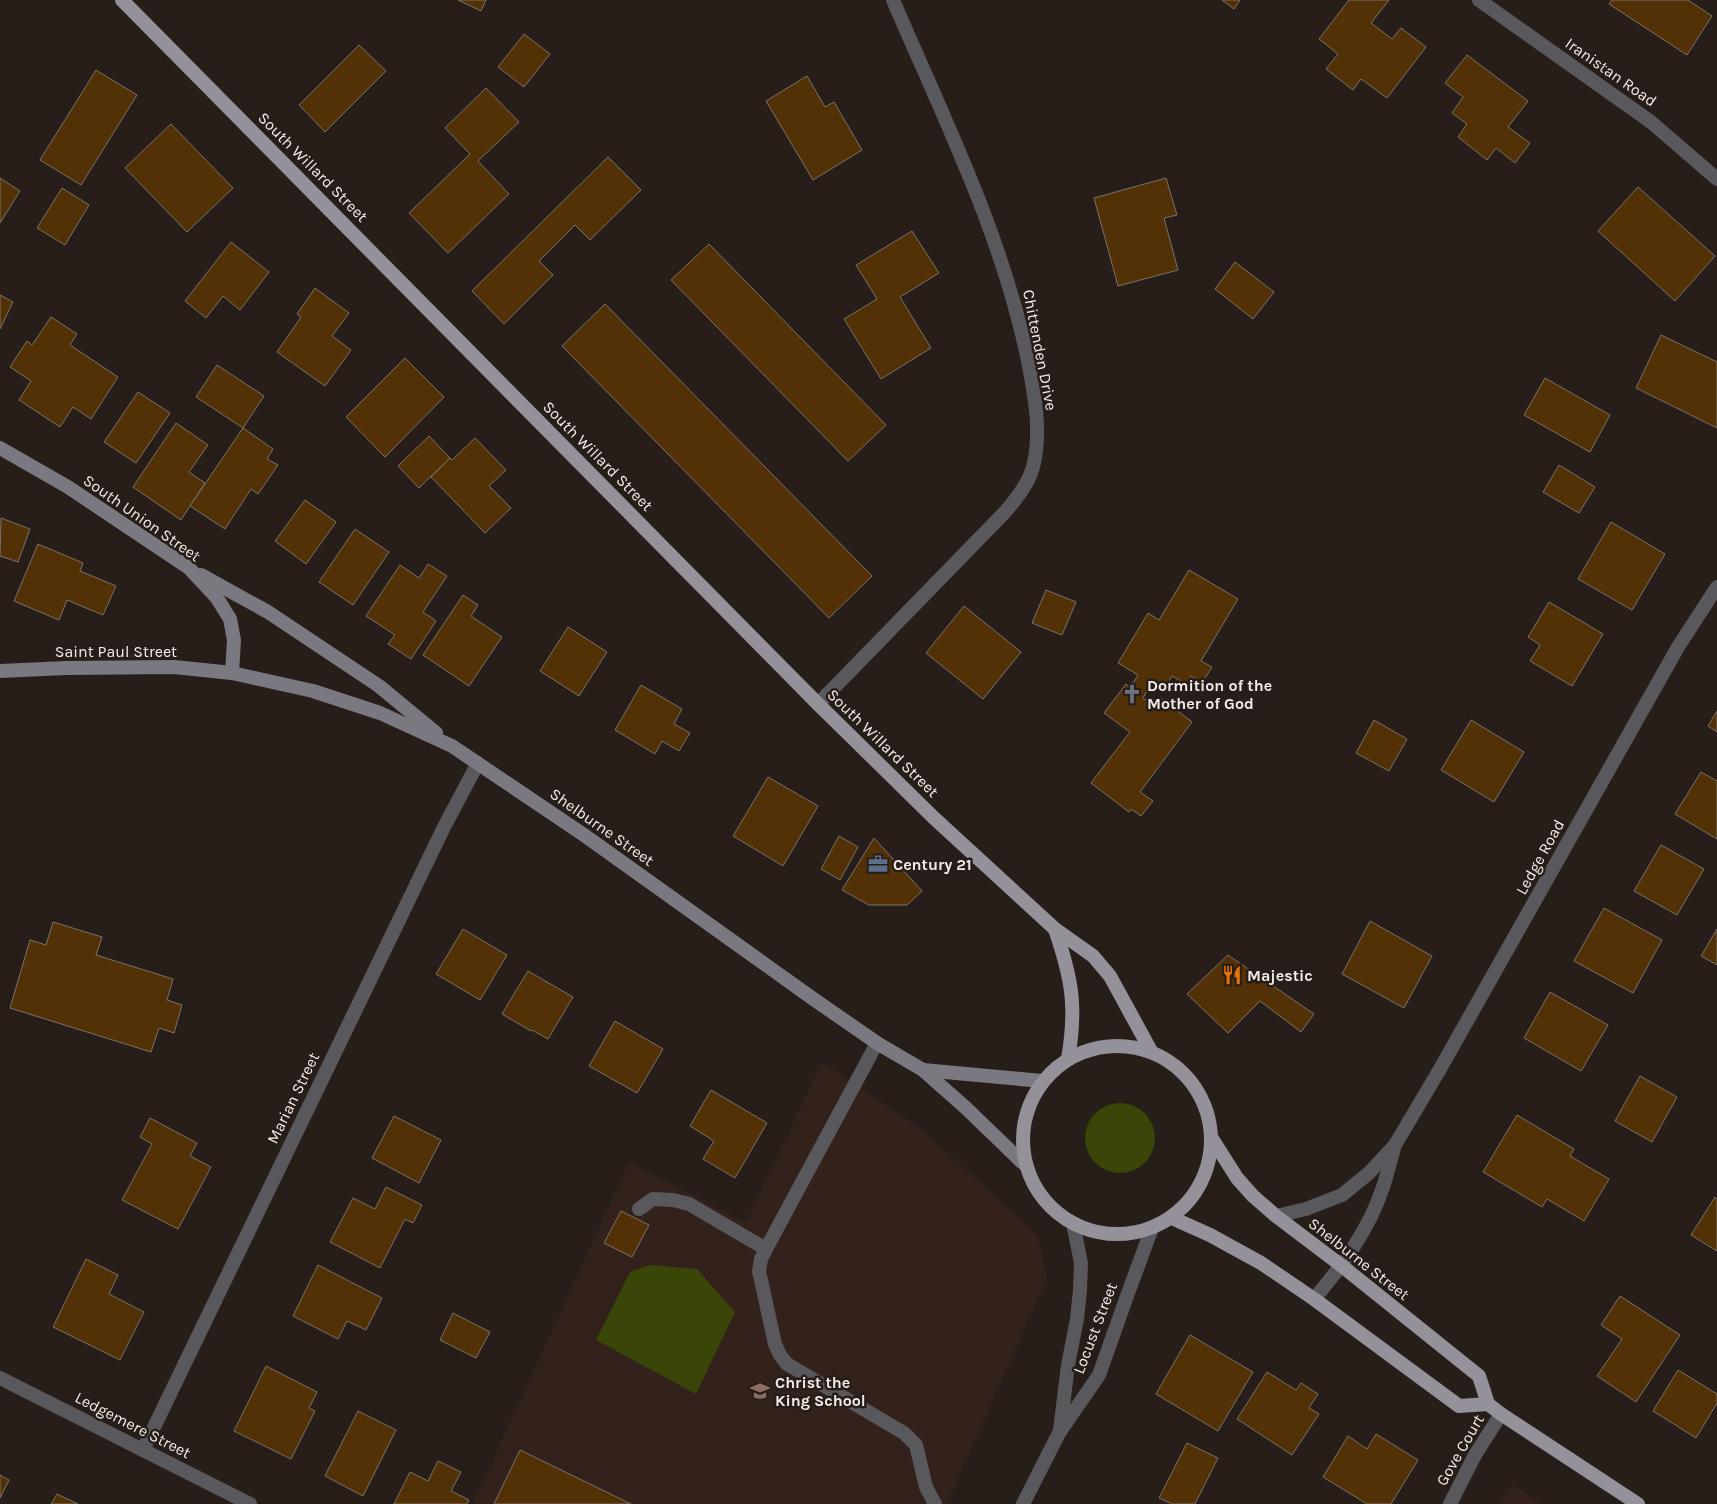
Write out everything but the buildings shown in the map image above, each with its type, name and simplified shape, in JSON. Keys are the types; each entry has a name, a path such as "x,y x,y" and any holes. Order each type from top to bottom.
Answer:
{"main road":[{"name":"South Willard Street","path":"122,0 818,704 934,818 1055,930 1093,956 1110,976 1151,1051"},
{"name":"South Union Street","path":"0,448 68,488 189,568 217,598 230,619 234,640 232,673"},
{"path":"189,568 268,612 379,686 452,746"},
{"name":"Saint Paul Street","path":"0,671 174,667 232,673"},
{"name":"Shelburne Street","path":"232,673 322,693 380,713 452,746 478,763 584,835 812,998 877,1042 923,1070 1023,1163 1037,1189 1049,1204 1061,1216 1073,1223 1093,1231 1129,1234 1152,1228 1172,1218 1188,1202 1201,1181 1210,1154 1210,1119 1202,1095 1188,1076 1169,1061 1151,1051 1131,1046 1090,1049 1068,1059 1055,1068 1042,1081 1031,1099 1024,1118 1021,1139 1023,1163"},
{"name":"South Willard Street","path":"1055,930 1065,960 1072,991 1073,1030 1068,1059"},
{"name":"Shelburne Street","path":"923,1070 1042,1081"},
{"name":"Shelburne Street","path":"1211,1136 1237,1178 1253,1196 1479,1376 1488,1404"},
{"path":"1172,1218 1210,1235 1261,1263 1314,1299 1459,1406 1488,1404 1638,1504"}],"street":[{"name":"Chittenden Drive","path":"818,704 1005,512 1017,498 1027,481 1034,466 1036,450 1037,415 1033,388 1022,332 1009,283 972,184 893,0"},
{"name":"Iranistan Road","path":"1479,0 1651,122 1717,179"},
{"name":"Ledge Road","path":"1276,1216 1306,1209 1342,1195 1369,1173 1395,1145 1673,656 1717,587"},
{"name":"Marian Street","path":"143,1450 444,827 478,763"},
{"path":"877,1042 766,1249 761,1259 759,1271 775,1344 780,1355 787,1364 904,1433 916,1445 926,1486 935,1504"},
{"name":"Ledge Road","path":"1314,1299 1342,1266 1355,1246 1382,1191 1395,1145"},
{"path":"639,1209 654,1199 673,1200 689,1204 766,1249"},
{"name":"Locust Street","path":"1060,1433 1080,1290 1080,1263 1073,1223"},
{"name":"Locust Street","path":"1023,1504 1060,1433 1099,1375 1152,1228"},
{"name":"Ledgemere Street","path":"0,1378 250,1504"},
{"name":"Gove Court","path":"1450,1504 1476,1455 1501,1414"}],"shaded area":[{"name":"Christ the King School","path":"822,1062 928,1134 1038,1236 1047,1279 947,1504 473,1504 629,1162 746,1223"},
{"path":"1511,1485 1518,1488 1541,1504 1500,1504"}],"green space":[{"path":"1120,1103 1133,1106 1145,1113 1152,1125 1155,1138 1152,1151 1145,1163 1133,1170 1120,1173 1107,1170 1095,1163 1088,1151 1085,1138 1088,1125 1095,1113 1107,1106"},
{"path":"650,1265 697,1269 735,1312 696,1394 596,1340 630,1272"}],"place":[{"name":"Dormition of the Mother of God","path":"1132,694"},
{"name":"Century 21","path":"878,864"},
{"name":"Majestic","path":"1232,975"},
{"name":"Christ the King School","path":"760,1391"}]}
